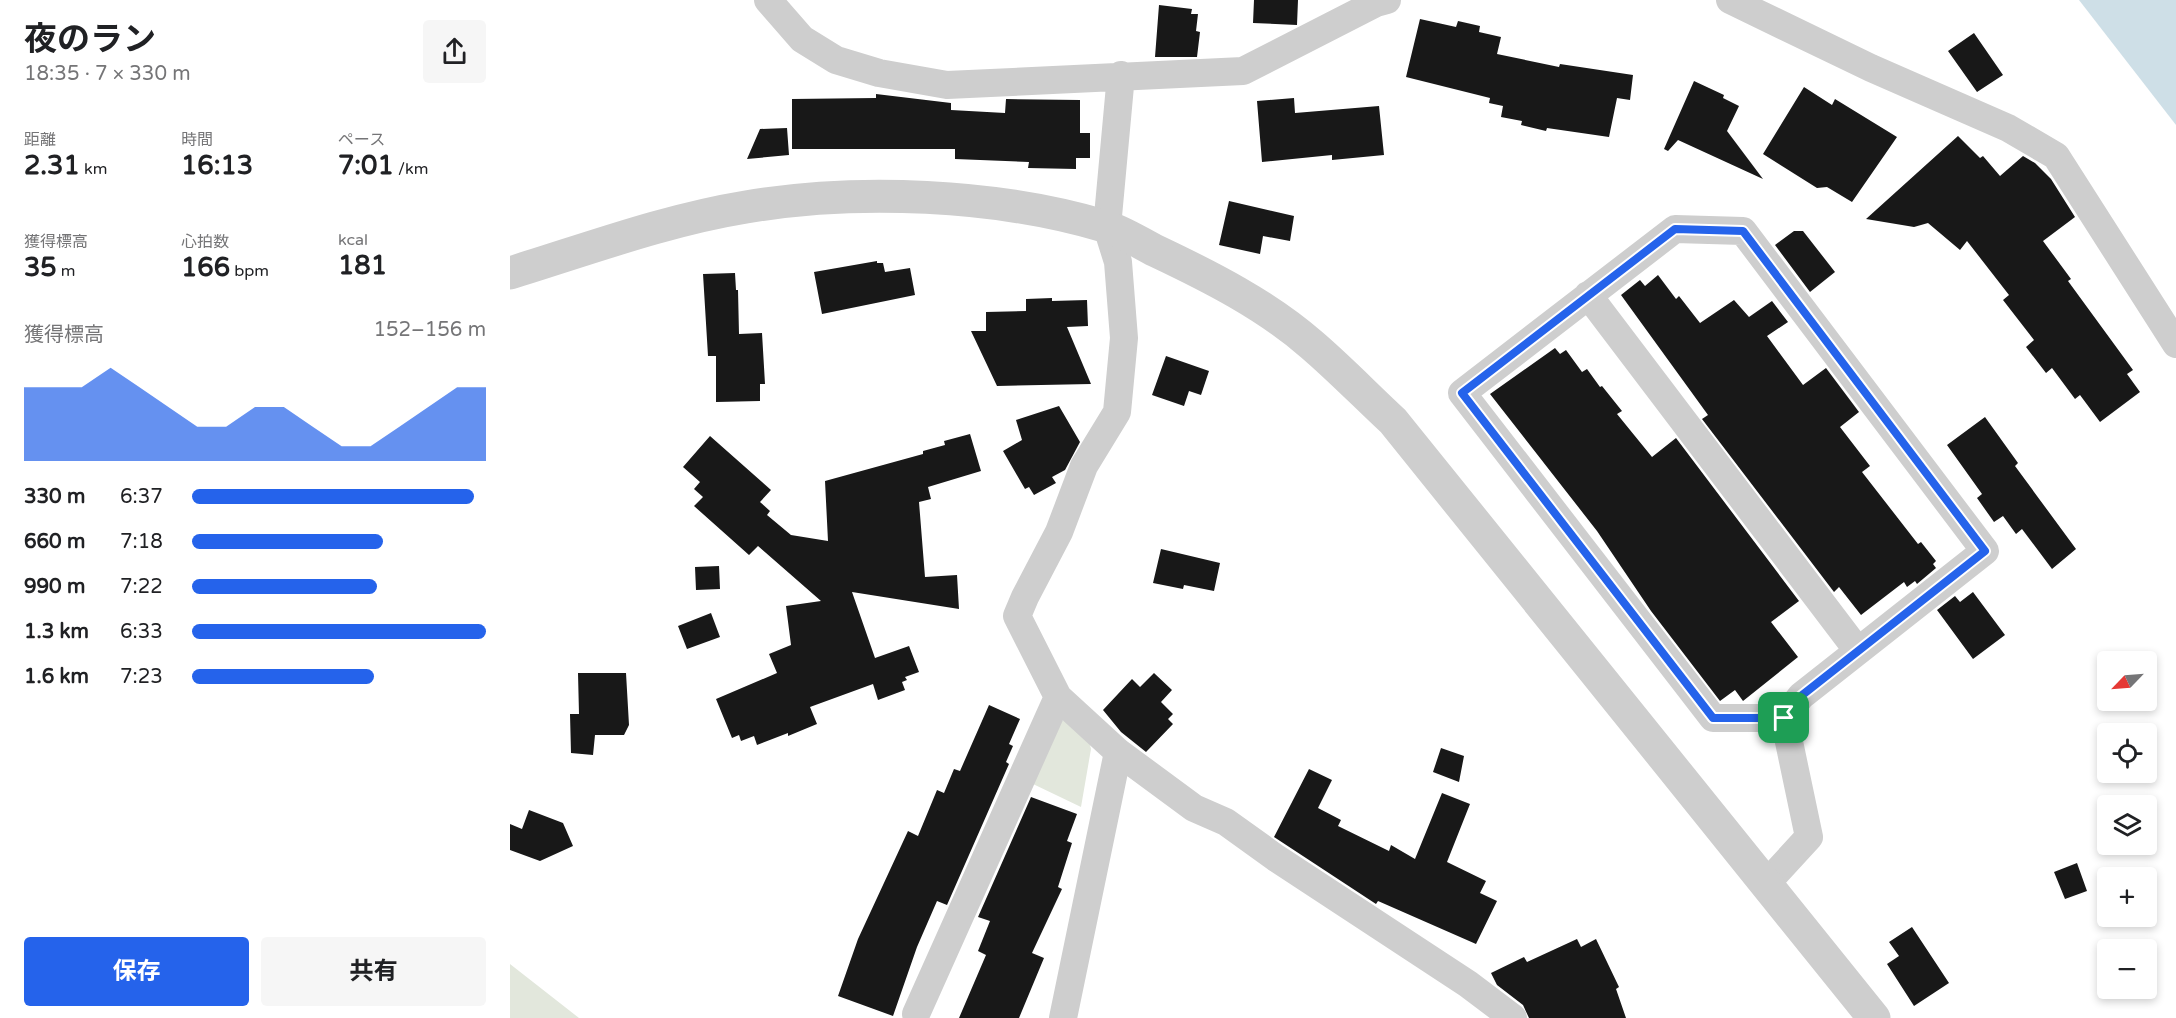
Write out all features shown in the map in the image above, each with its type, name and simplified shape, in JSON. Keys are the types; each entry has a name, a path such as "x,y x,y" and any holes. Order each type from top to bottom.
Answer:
{"street":[{"path":"768,0 802,39 837,60 879,73 947,85 1243,71 1376,3 1387,0"},
{"path":"1730,0 1871,68 2008,128 2056,156 2176,344"},
{"path":"1121,75 1107,227 1118,262 1124,338 1117,412 1084,466 1059,532 1024,597 1017,616 1058,698 1118,752 1194,808 1226,822 1276,858 1468,984 1513,1018"},
{"path":"510,273 671,224 745,207 825,197 934,198 1049,213 1107,227 1212,277 1250,300 1312,344 1393,421 1874,1018"},
{"path":"1765,885 1809,837 1784,718 1801,696 1985,551 1743,231 1675,229 1462,393 1713,718 1784,718"},
{"path":"1588,296 1858,651"},
{"path":"916,1014 1058,698"},
{"path":"1063,1018 1118,752"}],"shaded area":[{"path":"2079,0 2176,0 2176,125"},
{"path":"1068,718 1089,741 1091,749 1081,807 1033,784 1062,721"},
{"path":"510,964 579,1018 510,1018"}],"building":[{"path":"1254,0 1298,0 1297,25 1253,23"},
{"path":"1159,5 1192,9 1191,14 1198,14 1196,31 1200,32 1197,57 1155,57"},
{"path":"1420,19 1456,27 1458,21 1480,26 1479,32 1501,37 1497,54 1559,67 1560,64 1633,75 1630,100 1617,98 1609,137 1547,128 1546,131 1521,125 1522,121 1501,117 1503,106 1489,103 1490,98 1406,77"},
{"path":"1974,33 2003,75 1977,92 1948,51"},
{"path":"1694,81 1724,95 1723,98 1739,106 1727,131 1763,179 1678,140 1668,151 1664,149"},
{"path":"1804,87 1832,105 1835,99 1897,137 1852,202 1827,187 1817,188 1763,154"},
{"path":"876,94 951,103 951,110 1005,113 1006,99 1080,100 1080,133 1090,133 1090,158 1076,158 1076,169 1028,168 1029,162 955,159 955,149 792,149 792,99 876,98"},
{"path":"1294,98 1295,113 1379,106 1384,155 1332,160 1332,155 1262,162 1257,101"},
{"path":"787,128 789,155 747,159 760,129"},
{"path":"1958,136 1980,158 1983,156 2000,176 2023,156 2035,163 2051,179 2075,217 2043,241 2071,279 2068,281 2133,370 2127,374 2140,392 2100,422 2080,395 2075,399 2052,368 2046,373 2026,347 2034,340 2003,300 2009,295 1967,241 1960,250 1928,223 1914,227 1866,219"},
{"path":"1229,201 1294,216 1290,241 1263,236 1260,254 1219,245"},
{"path":"1794,231 1803,231 1835,272 1810,292 1775,245"},
{"path":"877,261 877,263 883,263 885,272 910,268 915,295 822,314 814,272"},
{"path":"735,273 736,290 738,290 739,334 762,333 765,384 760,384 760,401 716,402 716,356 708,356 703,274"},
{"path":"1658,275 1676,299 1679,296 1700,323 1734,300 1749,317 1772,301 1788,322 1767,336 1803,385 1826,368 1859,412 1840,427 1870,466 1862,472 1918,544 1921,542 1936,561 1933,564 1936,568 1917,584 1915,581 1907,587 1904,582 1861,615 1839,587 1834,592 1702,419 1708,415 1621,295 1640,280 1645,286"},
{"path":"1052,298 1052,301 1087,300 1088,326 1067,327 1091,384 997,386 971,331 986,331 986,312 1026,311 1026,299"},
{"path":"1555,348 1560,354 1566,350 1582,372 1587,369 1622,411 1617,414 1652,457 1676,438 1799,601 1771,622 1798,657 1743,701 1735,690 1720,701 1651,611 1597,531 1490,394"},
{"path":"1166,356 1209,371 1201,395 1189,391 1184,406 1152,395"},
{"path":"1059,406 1080,442 1065,470 1052,477 1056,483 1034,495 1029,487 1025,489 1003,451 1022,440 1016,420"},
{"path":"1985,417 2018,463 2015,466 2076,549 2052,569 2022,529 2016,534 2003,516 1994,522 1977,498 1982,494 1947,445"},
{"path":"970,434 981,471 928,487 931,499 919,502 925,577 957,575 959,609 852,592 875,658 909,646 919,672 905,677 907,680 902,682 905,690 878,700 873,684 810,707 817,724 788,736 788,733 757,745 754,736 741,741 739,735 732,738 716,699 777,673 769,654 791,645 786,606 821,601 758,546 749,555 694,506 703,497 694,489 700,482 683,467 710,436 771,490 760,502 770,511 767,515 791,535 828,541 825,481 923,454 923,451 945,445 944,441"},
{"path":"1161,549 1220,563 1214,591 1184,585 1183,589 1153,583"},
{"path":"719,566 720,589 696,590 695,567"},
{"path":"1973,592 2005,635 1973,659 1937,610 1955,596 1960,602"},
{"path":"711,613 720,637 687,649 678,626"},
{"path":"578,673 626,673 629,725 624,735 595,735 593,755 571,753 570,714 579,714"},
{"path":"1154,673 1172,690 1161,702 1173,714 1168,719 1173,724 1146,752 1121,732 1103,710 1132,679 1140,687"},
{"path":"989,705 1020,719 1009,744 1013,746 1006,762 1009,764 947,905 937,901 917,947 893,1016 838,996 858,939 908,831 918,836 937,790 944,793 954,769 960,771"},
{"path":"1441,748 1464,756 1459,782 1433,772"},
{"path":"1309,769 1332,780 1318,808 1341,820 1338,826 1389,851 1391,845 1415,859 1442,793 1470,804 1447,862 1486,881 1480,893 1497,901 1476,944 1378,901 1376,904 1274,837"},
{"path":"1031,797 1077,814 1067,841 1072,843 1058,887 1062,889 1032,953 1044,958 1019,1018 959,1018 986,955 978,951 990,921 978,917"},
{"path":"529,810 563,823 573,846 540,861 510,850 510,824 522,829"},
{"path":"2077,863 2087,891 2065,899 2054,872"},
{"path":"1912,927 1949,983 1914,1006 1887,964 1899,956 1889,942"},
{"path":"1577,939 1581,947 1596,939 1619,987 1616,989 1626,1018 1529,1018 1523,1005 1497,985 1491,973 1524,957 1527,962"}],"route":[{"path":"1675,229 1743,231 1985,551 1801,696 1784,718 1713,718 1462,393 1675,229"}]}
